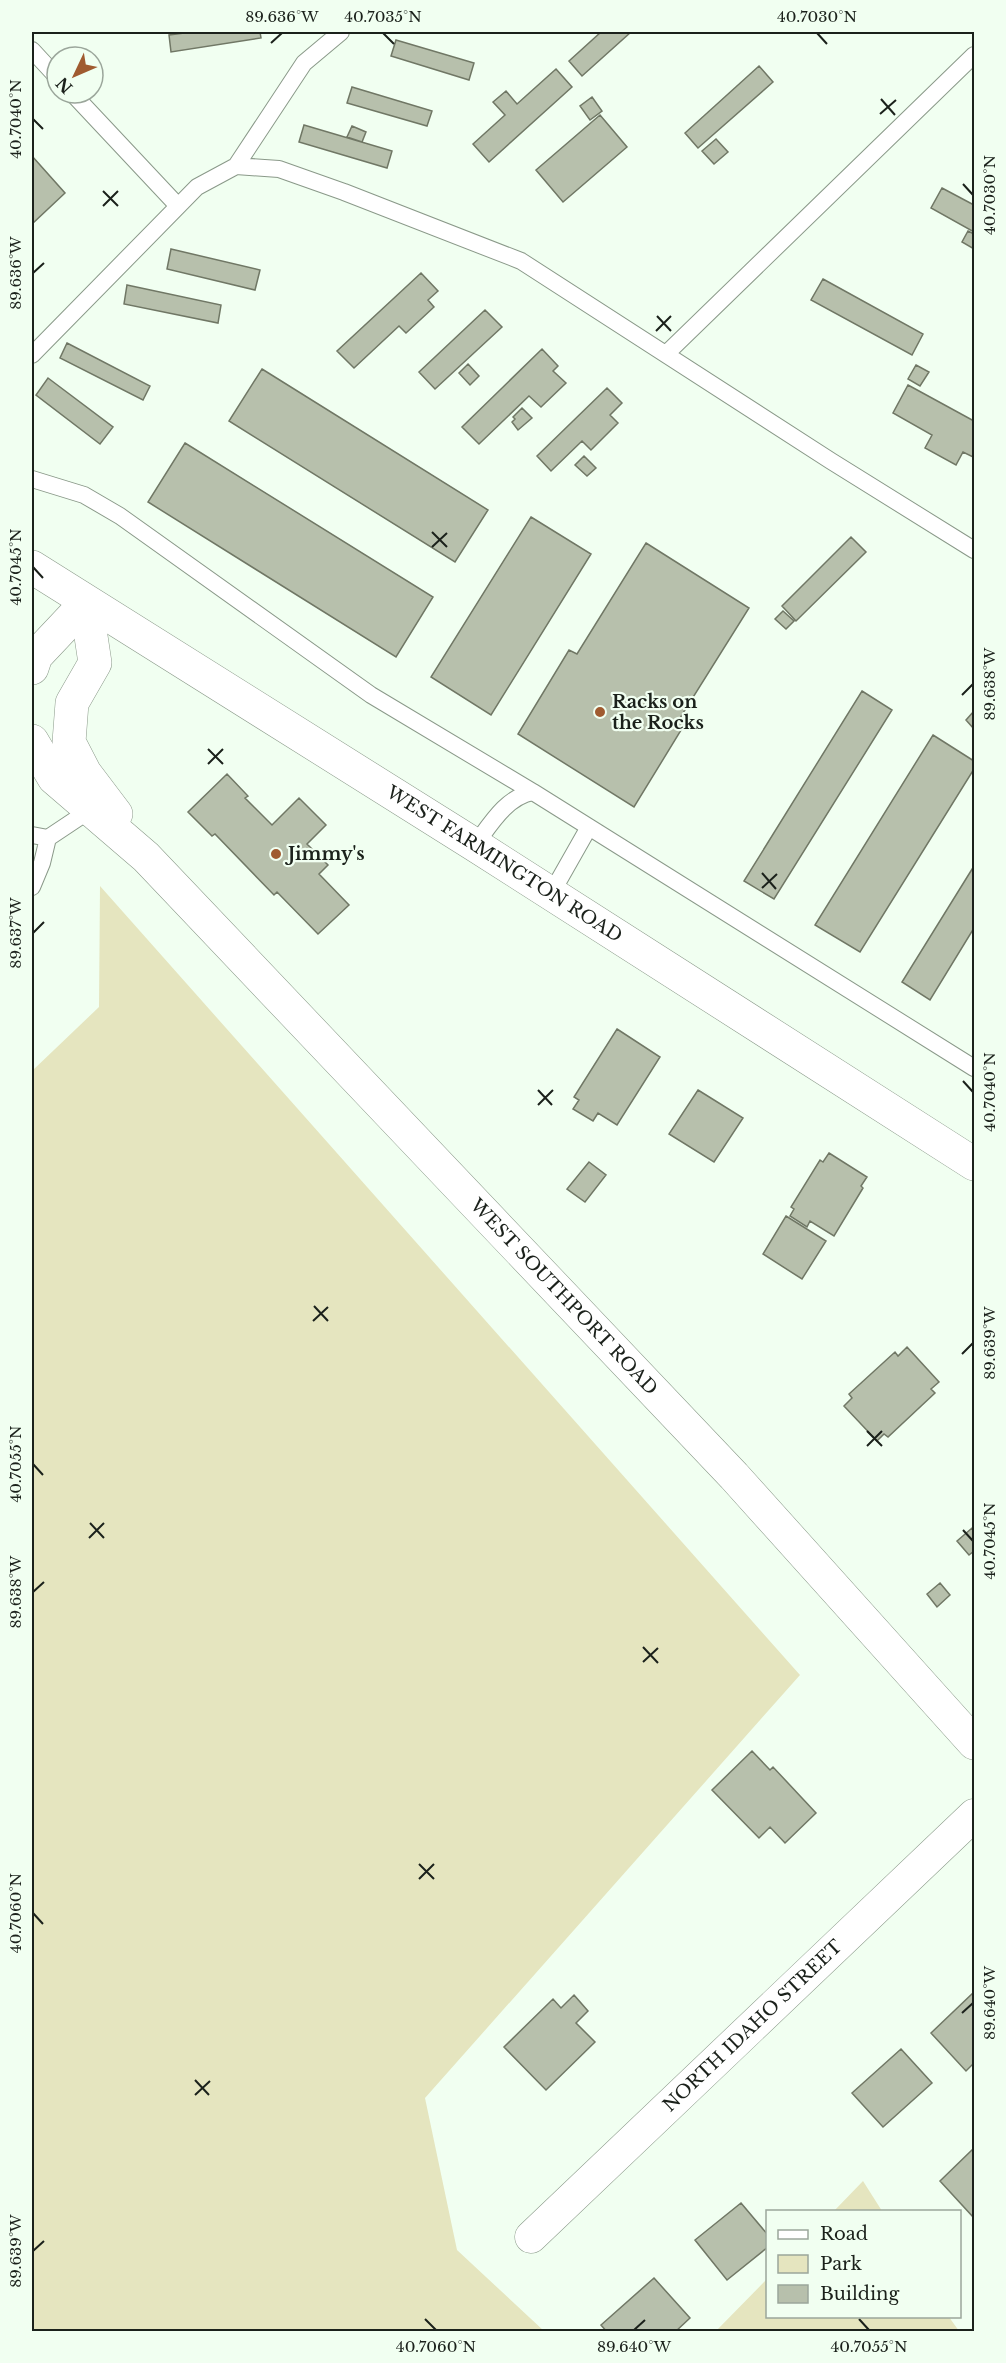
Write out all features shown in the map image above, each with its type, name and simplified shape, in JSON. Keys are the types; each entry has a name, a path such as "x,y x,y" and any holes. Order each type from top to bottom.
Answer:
{"main road":[{"name":"WEST FARMINGTON ROAD","path":"32,567 475,845 975,1164"},
{"path":"32,668 36,656 86,603"},
{"name":"WEST SOUTHPORT ROAD","path":"86,603 95,663 72,703 69,742 85,773 146,857"},
{"name":"WEST SOUTHPORT ROAD","path":"32,741 54,778 146,857 726,1468 975,1743"}],"street":[{"name":"NORTH IDAHO STREET","path":"531,2237 975,1815"}],"lane":[{"path":"32,355 197,187 236,166 304,63 341,32"},
{"path":"32,50 45,64"},
{"path":"666,354 975,56"},
{"path":"83,105 178,206"},
{"path":"236,166 279,169 521,261 831,461 973,546"},
{"path":"32,479 84,495 120,516 371,695 533,792 975,1068"},
{"path":"475,845 499,813 526,793 533,792"},
{"path":"32,887 42,863 40,836 90,810"},
{"path":"551,894 589,827"}],"green space":[{"path":"100,886 800,1675 425,2098 457,2250 544,2331 32,2331 32,1071 99,1007"},
{"path":"863,2181 881,2210 835,2210"},
{"path":"766,2280 766,2318 950,2318 959,2331 716,2331"}],"building":[{"path":"192,32 260,32 261,38 171,52 169,35"},
{"path":"601,32 631,32 582,76 569,61"},
{"path":"396,40 474,63 469,80 391,56"},
{"path":"759,66 773,82 698,148 685,133"},
{"path":"556,69 572,87 489,162 473,144 505,115 493,102 506,91 517,104"},
{"path":"352,87 432,111 427,126 347,103"},
{"path":"592,97 602,111 590,120 580,106"},
{"path":"600,115 627,147 563,202 536,170"},
{"path":"304,125 392,151 387,168 299,142"},
{"path":"352,126 366,132 362,142 347,137"},
{"path":"716,139 728,152 714,164 702,151"},
{"path":"32,156 65,193 32,224"},
{"path":"942,188 974,205 974,232 931,208"},
{"path":"968,231 974,234 974,249 962,242"},
{"path":"171,249 260,270 255,290 167,269"},
{"path":"421,273 438,291 428,300 434,307 406,333 399,326 354,368 337,351"},
{"path":"823,279 923,334 912,355 811,300"},
{"path":"127,285 221,305 218,323 124,304"},
{"path":"485,310 502,327 435,389 419,372"},
{"path":"67,343 150,386 143,400 60,358"},
{"path":"542,349 558,366 553,371 566,383 541,407 529,396 479,444 462,427"},
{"path":"468,364 479,376 470,385 459,373"},
{"path":"916,365 929,372 920,386 908,379"},
{"path":"262,369 488,510 455,562 229,421"},
{"path":"48,378 113,427 100,444 36,395"},
{"path":"908,385 974,421 973,457 963,452 956,465 925,448 932,435 893,413"},
{"path":"607,388 622,403 610,415 618,423 591,450 582,441 551,471 537,456"},
{"path":"522,408 532,418 518,430 512,422 515,419 513,417"},
{"path":"185,443 433,597 396,657 148,502"},
{"path":"584,456 596,468 587,476 575,465"},
{"path":"531,517 591,554 491,715 431,677"},
{"path":"851,537 866,552 796,621 782,606"},
{"path":"646,543 749,608 680,718 686,722 634,807 518,734 569,650 577,654"},
{"path":"783,611 794,621 786,629 775,619"},
{"path":"862,691 892,710 774,899 744,881"},
{"path":"974,711 974,729 966,720"},
{"path":"933,735 974,761 974,769 860,952 815,925"},
{"name":"Jimmy's","path":"227,774 248,796 245,798 272,825 299,798 326,825 307,844 328,865 319,874 349,905 318,934 277,892 274,895 215,834 212,836 188,812"},
{"path":"974,866 974,928 930,1000 902,982"},
{"path":"617,1029 660,1057 617,1125 598,1113 593,1121 573,1109 579,1100 574,1097"},
{"path":"698,1090 743,1118 714,1162 669,1134"},
{"path":"829,1153 867,1177 861,1186 863,1188 834,1236 810,1221 807,1227 790,1216 794,1209 791,1207 820,1160 823,1162"},
{"path":"589,1162 606,1175 585,1202 567,1189"},
{"path":"786,1216 826,1241 802,1279 763,1254"},
{"path":"907,1347 939,1382 931,1389 935,1393 888,1437 884,1434 877,1441 844,1406 852,1398 849,1394 895,1352 898,1356"},
{"path":"972,1528 974,1551 969,1555 957,1541"},
{"path":"940,1583 950,1595 937,1607 927,1594"},
{"path":"752,1751 770,1770 773,1767 816,1813 785,1843 770,1827 759,1838 712,1790"},
{"path":"974,1992 974,2063 966,2071 931,2033"},
{"path":"574,1995 588,2011 576,2023 595,2042 546,2090 504,2047 553,1999 561,2008"},
{"path":"901,2049 932,2083 883,2127 852,2093"},
{"path":"974,2148 974,2218 940,2181"},
{"path":"741,2203 766,2233 766,2249 727,2280 695,2240"},
{"path":"654,2278 690,2318 675,2332 607,2332 601,2325"}],"place":[{"name":"Racks on the Rocks","path":"600,712"},
{"name":"Jimmy's","path":"276,854"}]}
